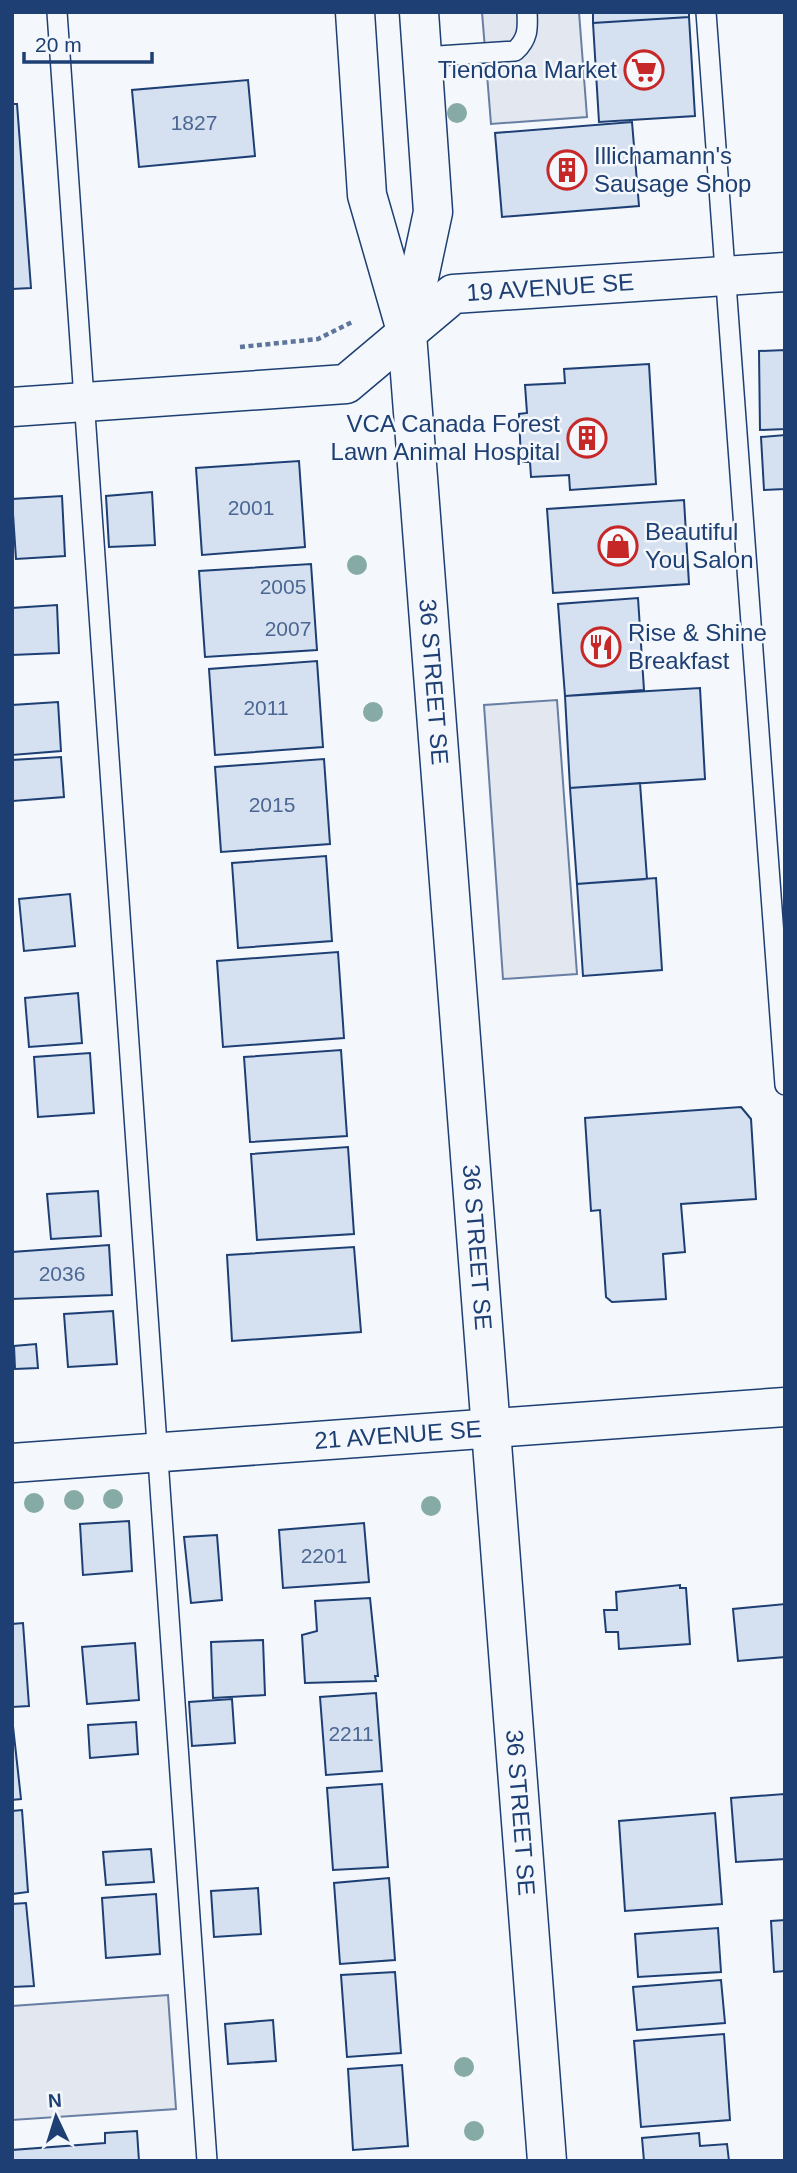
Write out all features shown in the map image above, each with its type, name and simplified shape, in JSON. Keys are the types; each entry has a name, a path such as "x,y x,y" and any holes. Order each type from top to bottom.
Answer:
{"main road":[{"name":"36 STREET SE","path":"355,12 366,195 407,334 547,2161"},
{"name":"36 STREET SE","path":"407,334 433,212 419,12"},
{"name":"19 AVENUE SE","path":"12,407 346,384 453,294 785,272"},
{"name":"21 AVENUE SE","path":"12,1463 785,1407"}],"lane":[{"path":"57,12 207,2161"},
{"path":"422,57 515,51 524,43 528,30 527,12"},
{"path":"706,12 785,1085"}],"shaded area":[{"path":"482,12 579,12 587,117 491,124"},
{"path":"557,700 577,974 503,979 484,705"},
{"path":"168,1995 176,2109 12,2120 12,2006"}],"building":[{"path":"593,12 689,12 689,17 593,23"},
{"name":"Tiendona Market","path":"689,17 695,116 599,122 593,23"},
{"path":"248,80 255,156 139,167 132,90"},
{"path":"12,104 17,104 31,288 12,289"},
{"name":"Illichamann's Sausage Shop","path":"632,122 639,206 502,217 495,133"},
{"path":"785,350 785,429 760,430 759,351"},
{"name":"VCA Canada Forest Lawn Animal Hospital","path":"649,364 656,484 570,490 569,475 531,477 530,462 521,462 519,414 527,413 525,385 565,383 564,369"},
{"path":"785,435 785,489 764,490 761,437"},
{"path":"299,461 305,547 202,555 196,468"},
{"path":"152,492 155,545 109,547 106,496"},
{"path":"62,496 65,556 16,559 12,499"},
{"name":"Beautiful You Salon","path":"684,500 689,584 553,593 547,509"},
{"path":"311,564 317,650 205,657 199,571"},
{"name":"Rise & Shine Breakfast","path":"638,598 644,690 565,696 558,604"},
{"path":"57,605 59,653 12,655 12,608"},
{"path":"317,661 323,747 215,755 209,669"},
{"path":"700,688 705,779 570,788 565,696"},
{"path":"58,702 61,751 12,755 12,705"},
{"path":"61,757 64,797 13,801 12,760"},
{"path":"324,759 330,844 221,852 215,767"},
{"path":"640,783 647,879 577,884 570,788"},
{"path":"326,856 332,941 238,948 232,863"},
{"path":"656,878 662,970 583,976 577,884"},
{"path":"70,894 75,946 24,951 19,899"},
{"path":"338,952 344,1038 223,1047 217,961"},
{"path":"78,993 82,1043 29,1047 25,998"},
{"path":"341,1050 347,1136 250,1142 244,1057"},
{"path":"90,1053 94,1113 38,1117 34,1057"},
{"path":"741,1107 751,1119 756,1199 681,1204 685,1252 663,1254 666,1299 612,1302 606,1297 600,1210 591,1211 585,1118"},
{"path":"348,1147 354,1234 257,1240 251,1154"},
{"path":"98,1191 101,1236 51,1239 47,1194"},
{"path":"109,1245 112,1295 12,1299 12,1252"},
{"path":"354,1247 361,1332 232,1341 227,1255"},
{"path":"113,1311 117,1364 68,1367 64,1314"},
{"path":"36,1344 38,1368 15,1369 14,1346"},
{"path":"129,1521 132,1571 83,1575 80,1524"},
{"path":"364,1523 369,1582 283,1588 279,1530"},
{"path":"217,1535 222,1600 191,1603 184,1537"},
{"path":"680,1585 680,1588 686,1588 690,1644 619,1649 618,1632 606,1632 604,1610 617,1610 616,1592"},
{"path":"370,1598 378,1676 375,1676 376,1681 305,1683 302,1635 317,1631 315,1601"},
{"path":"785,1604 785,1657 738,1661 733,1609"},
{"path":"23,1623 29,1706 12,1707 12,1624"},
{"path":"263,1640 265,1695 213,1698 211,1642"},
{"path":"135,1643 139,1700 87,1704 82,1647"},
{"path":"376,1693 382,1771 326,1775 320,1697"},
{"path":"232,1699 235,1743 192,1746 189,1702"},
{"path":"12,1717 21,1799 12,1800"},
{"path":"136,1722 138,1754 90,1758 88,1725"},
{"path":"382,1784 388,1867 333,1870 327,1788"},
{"path":"784,1794 785,1859 736,1862 731,1798"},
{"path":"22,1810 28,1892 12,1894 12,1811"},
{"path":"715,1813 722,1904 625,1911 619,1821"},
{"path":"151,1849 154,1882 106,1885 103,1852"},
{"path":"389,1878 395,1960 340,1964 334,1883"},
{"path":"258,1888 261,1934 214,1937 211,1891"},
{"path":"156,1894 160,1954 106,1958 102,1898"},
{"path":"26,1903 34,1986 12,1987 12,1904"},
{"path":"785,1920 785,1971 774,1972 771,1921"},
{"path":"718,1928 721,1972 638,1977 635,1934"},
{"path":"395,1972 401,2053 347,2057 341,1975"},
{"path":"721,1980 725,2023 637,2030 633,1987"},
{"path":"273,2020 276,2061 228,2064 225,2024"},
{"path":"724,2034 730,2120 641,2127 634,2041"},
{"path":"402,2065 408,2146 353,2150 348,2069"},
{"path":"137,2131 139,2161 12,2161 12,2150 105,2143 105,2133"},
{"path":"699,2133 700,2146 727,2144 729,2161 644,2161 642,2138"}],"place":[{"name":"Tiendona Market","path":"644,70"},
{"name":"Illichamann's Sausage Shop","path":"567,170"},
{"name":"VCA Canada Forest Lawn Animal Hospital","path":"587,438"},
{"name":"Beautiful You Salon","path":"618,546"},
{"name":"Rise & Shine Breakfast","path":"601,647"}]}
